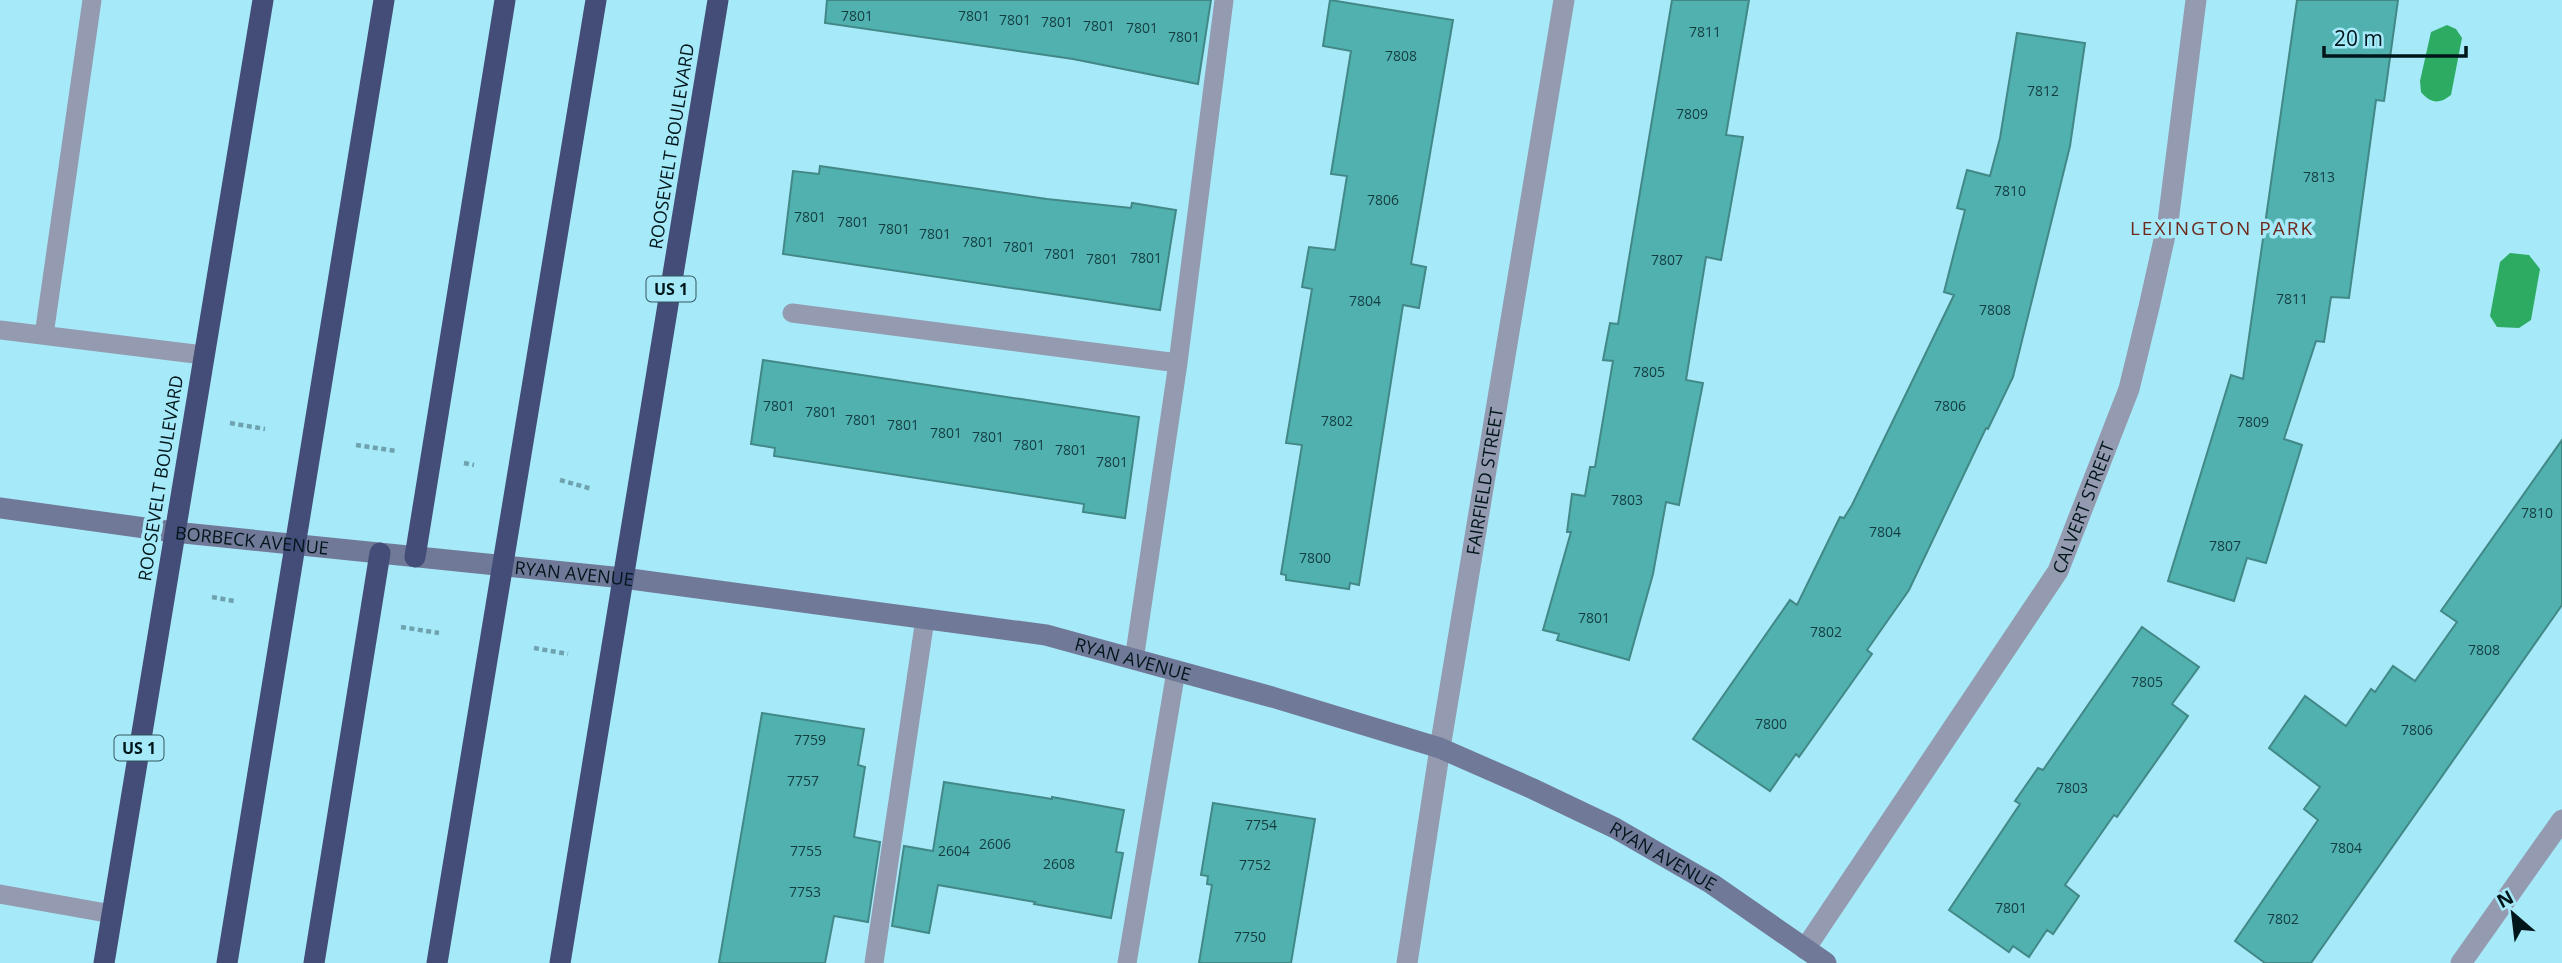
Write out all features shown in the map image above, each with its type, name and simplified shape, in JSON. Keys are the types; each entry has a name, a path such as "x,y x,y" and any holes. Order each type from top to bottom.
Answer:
{"highway":[{"name":"ROOSEVELT BOULEVARD","path":"104,963 262,0"},
{"path":"227,963 384,0"},
{"path":"415,557 505,0"},
{"path":"437,963 596,0"},
{"name":"ROOSEVELT BOULEVARD","path":"560,963 718,0"},
{"path":"314,963 380,553"}],"street":[{"name":"FAIRFIELD STREET","path":"1407,963 1564,0"},
{"name":"CALVERT STREET","path":"1805,949 2058,571 2129,389 2168,222 2196,0"},
{"name":"BORBECK AVENUE","path":"0,508 174,532 380,553"},
{"name":"RYAN AVENUE","path":"380,553 623,578 1046,635 1176,671 1440,748 1531,788 1615,828 1712,884 1826,963"},
{"path":"2461,963 2562,820"}],"lane":[{"path":"44,335 92,0"},
{"path":"1134,660 1178,363 1224,0"},
{"path":"792,313 1178,363"},
{"path":"0,330 203,355"},
{"path":"874,963 925,619"},
{"path":"1127,963 1176,671"},
{"path":"0,894 112,914"}],"path":[{"path":"229,423 265,429"},
{"path":"356,445 401,452"},
{"path":"560,480 593,489"},
{"path":"212,597 234,601"},
{"path":"398,627 439,633"},
{"path":"534,648 568,654"}],"shaded area":[{"path":"2447,25 2456,29 2462,38 2451,95 2435,101 2428,99 2421,92 2420,81 2431,32"},
{"path":"2510,253 2529,255 2540,269 2531,320 2519,328 2497,327 2490,316 2500,262"}],"building":[{"path":"827,0 1211,0 1198,84 1073,59 825,23"},
{"path":"1330,0 1453,20 1411,264 1426,267 1419,308 1403,305 1359,585 1350,583 1349,589 1286,580 1286,575 1281,574 1302,445 1286,443 1312,289 1302,287 1309,247 1335,250 1347,176 1331,174 1351,51 1323,46"},
{"path":"1672,0 1749,0 1726,135 1743,137 1721,260 1706,257 1686,380 1703,383 1679,505 1666,502 1653,574 1629,660 1557,640 1559,634 1543,630 1571,532 1567,532 1572,494 1585,496 1590,467 1595,467 1613,361 1603,360 1610,323 1618,324"},
{"path":"2297,0 2398,0 2384,101 2376,100 2349,298 2331,297 2324,342 2316,341 2284,439 2302,445 2266,563 2247,558 2234,601 2168,581 2231,375 2243,379"},
{"path":"2017,33 2085,43 2070,146 2013,377 1909,590 1867,650 1872,654 1799,757 1796,754 1770,791 1693,739 1790,600 1797,605 1840,517 1844,518 1852,505 1954,295 1944,292 1965,210 1957,208 1967,170 1990,176 2000,138"},
{"path":"820,166 1047,199 1131,208 1132,203 1176,210 1160,310 783,254 793,171 819,174"},
{"path":"763,360 1139,417 1125,518 1083,512 1084,504 774,456 775,448 751,444"},
{"path":"2562,440 2562,605 2311,963 2265,963 2235,941 2318,820 2304,809 2320,787 2269,748 2305,696 2346,726 2371,689 2375,692 2393,666 2415,681 2457,622 2441,611"},
{"path":"2142,627 2199,667 2172,704 2188,716 2065,885 2079,896 2053,934 2047,930 2029,957 2013,946 2009,952 1949,910 2020,804 2015,801 2038,768 2043,770"},
{"path":"762,713 864,729 858,765 865,767 854,837 880,842 868,922 834,916 825,963 719,963"},
{"path":"944,782 1124,810 1116,852 1123,853 1111,918 938,885 929,933 892,926 904,846 933,851"},
{"path":"1213,803 1315,819 1291,963 1199,963 1212,885 1207,884 1208,876 1201,875"}],"district":[{"name":"LEXINGTON PARK","path":"2222,228"}]}
